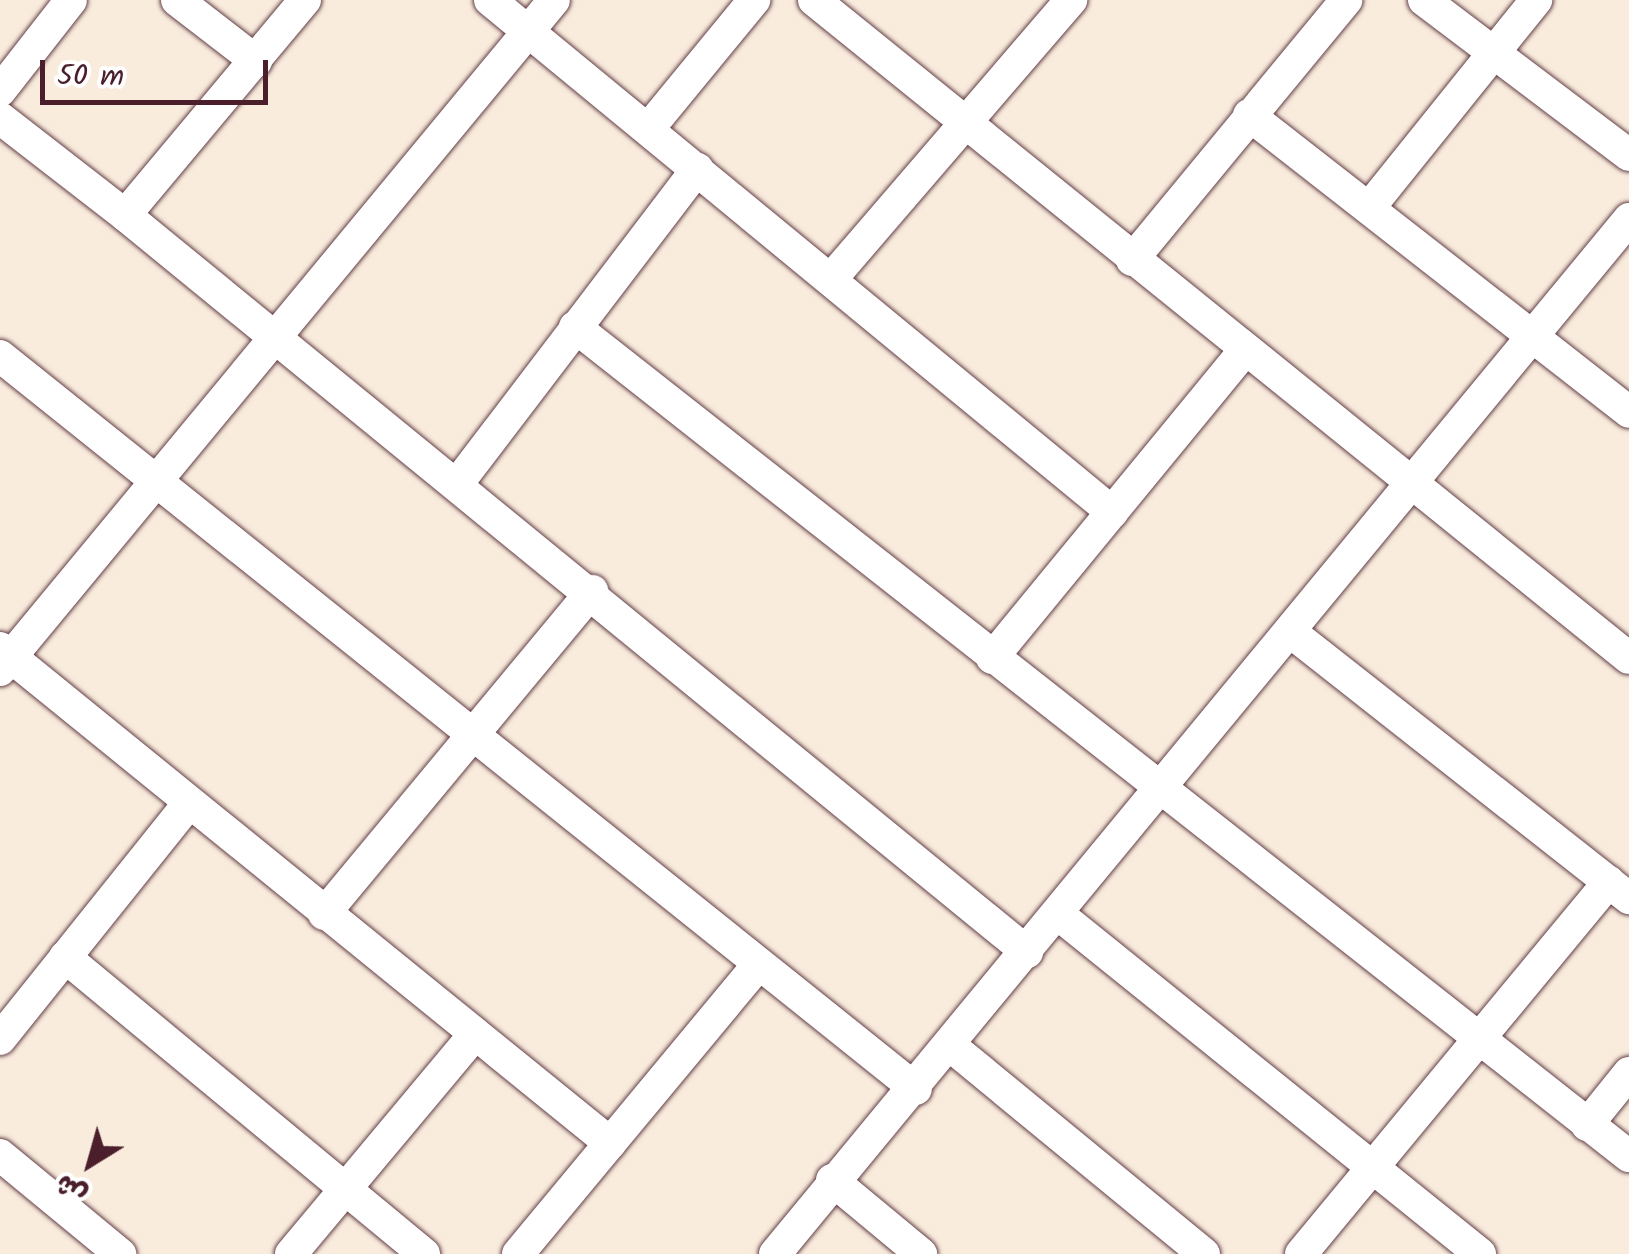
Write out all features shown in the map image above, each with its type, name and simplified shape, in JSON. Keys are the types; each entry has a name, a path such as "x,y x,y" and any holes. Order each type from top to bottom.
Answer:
{"street":[{"path":"0,91 71,0"},
{"path":"178,0 256,62"},
{"path":"126,215 305,0"},
{"path":"490,0 1112,512"},
{"path":"554,0 157,482 3,659 610,1143"},
{"path":"648,128 754,0"},
{"path":"814,0 1413,489 1629,658"},
{"path":"832,278 970,128 1071,0"},
{"path":"1132,260 1346,0"},
{"path":"1424,0 1629,155"},
{"path":"1368,208 1536,0"},
{"path":"1249,115 1629,412"},
{"path":"0,118 279,334 1027,952"},
{"path":"458,483 697,169"},
{"path":"776,1254 832,1180 952,1048 1058,914 1413,489 1629,218"},
{"path":"575,327 992,658 1166,787 1629,1156"},
{"path":"992,658 1244,351"},
{"path":"0,356 916,1089"},
{"path":"324,914 592,590"},
{"path":"1292,633 1619,890 1480,1037 1301,1254"},
{"path":"0,1039 188,804"},
{"path":"1058,914 1480,1254"},
{"path":"65,957 424,1254"},
{"path":"518,1254 760,964"},
{"path":"291,1254 474,1036"},
{"path":"952,1048 1204,1254"},
{"path":"1587,1124 1629,1073"},
{"path":"0,1156 120,1254"},
{"path":"832,1180 921,1254"}]}
